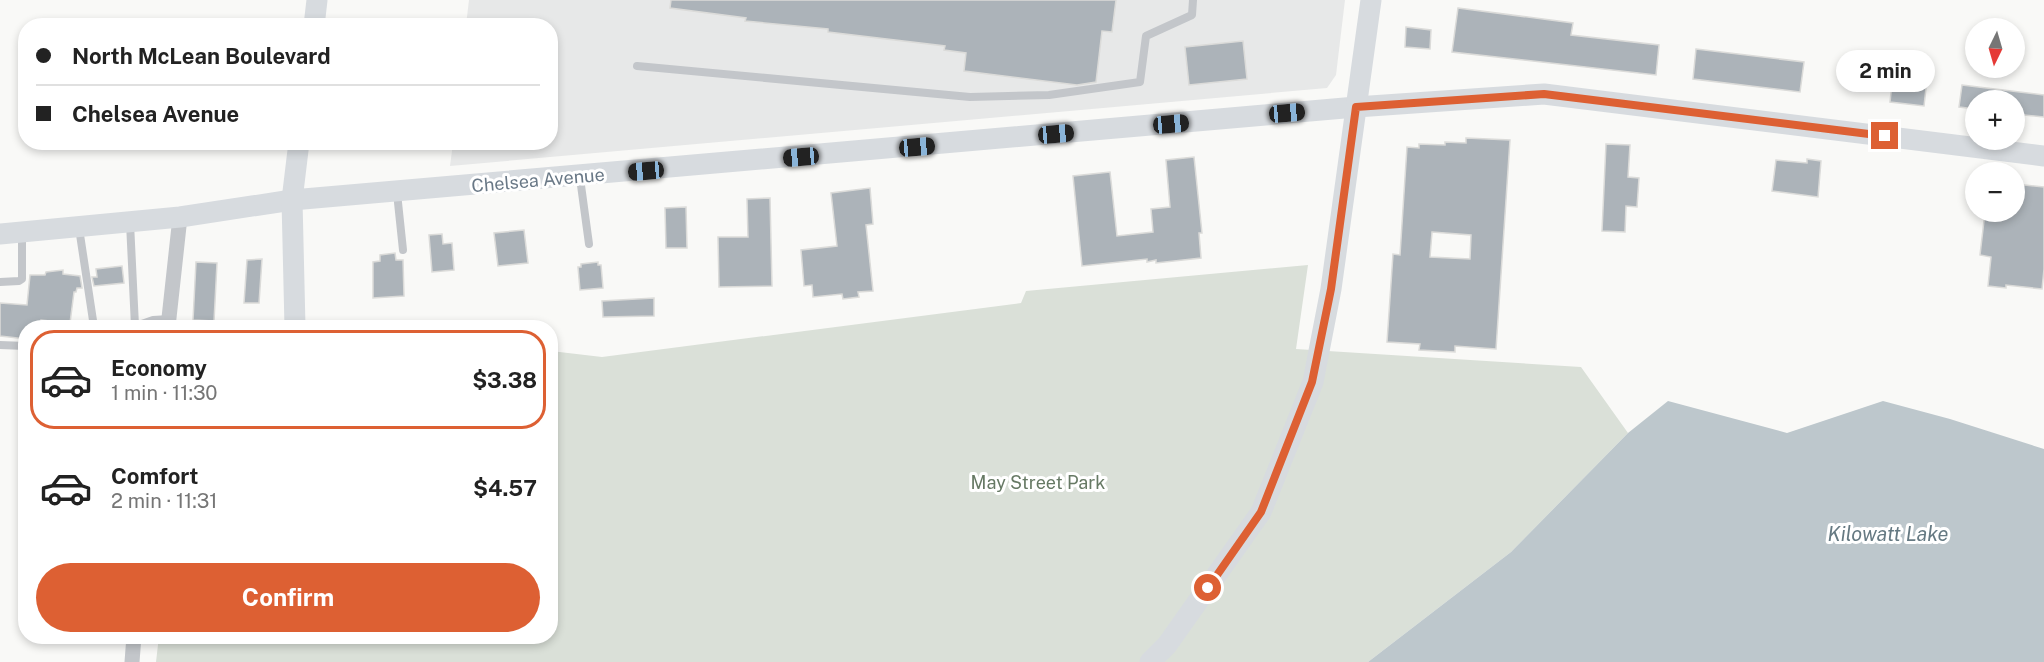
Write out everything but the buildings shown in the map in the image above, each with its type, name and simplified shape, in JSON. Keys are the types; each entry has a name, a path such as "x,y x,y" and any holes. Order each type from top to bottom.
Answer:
{"main road":[{"path":"315,18 317,0"},
{"path":"1150,662 1167,645 1261,512 1312,382 1331,289 1371,0"},
{"name":"Chelsea Avenue","path":"0,234 180,217 292,200 1356,107 1544,94 2044,156"},
{"path":"295,320 292,200 298,150"}],"street":[{"path":"168,320 180,217"},
{"path":"132,662 133,644"}],"lane":[{"path":"637,66 970,97 1049,95 1140,82 1146,36 1192,15 1194,0"},
{"path":"580,176 589,244"},
{"path":"397,191 403,250"},
{"path":"130,222 133,320"},
{"path":"79,226 93,320"},
{"path":"0,282 22,279 22,232"},
{"path":"0,345 18,346"}],"shaded area":[{"path":"469,0 1345,0 1336,75 1327,88 450,166 452,150 558,150 558,18 467,18"}],"green space":[{"name":"May Street Park","path":"1308,265 1296,349 1581,367 1628,433 1511,552 1368,662 156,662 158,644 558,644 558,352 602,357 1021,303 1026,291"}],"water":[{"name":"Kilowatt Lake","path":"1668,401 1787,433 1883,401 1950,419 2044,449 2044,662 1368,662 1511,552 1628,433"}],"route":[{"path":"1208,588 1261,512 1312,382 1331,289 1356,107 1544,94 1885,136"}]}
